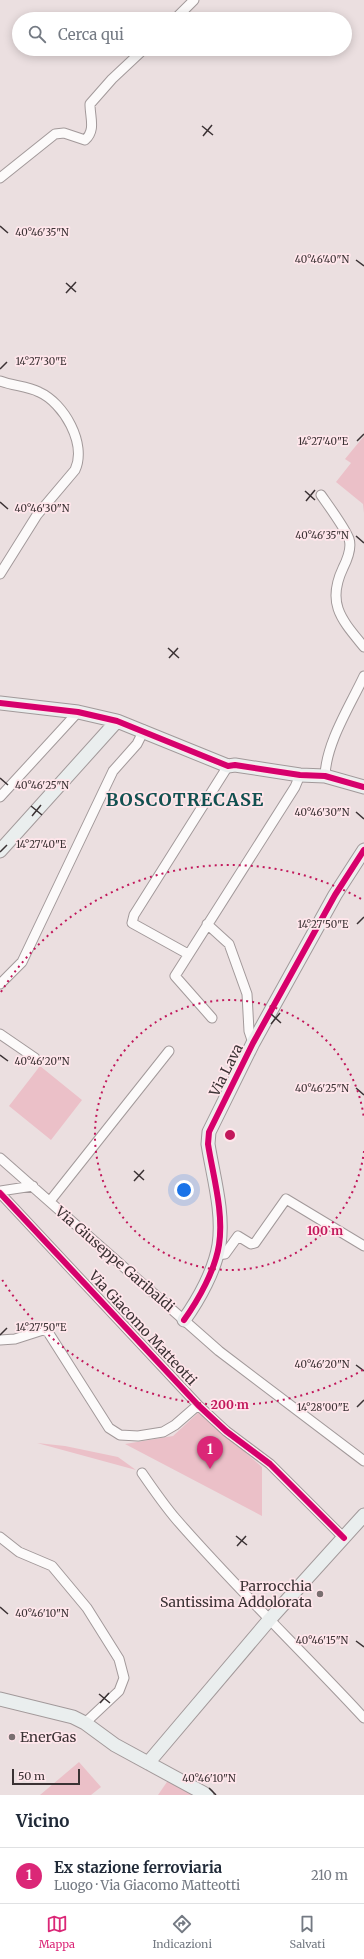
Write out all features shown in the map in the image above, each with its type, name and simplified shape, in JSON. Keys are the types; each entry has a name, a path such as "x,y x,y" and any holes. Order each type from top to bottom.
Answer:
{"street":[{"path":"182,12 194,0"},
{"path":"0,178 55,134 64,133 85,140 91,133 92,127 90,104 112,79 137,56"},
{"path":"0,382 36,390 54,403 67,419 77,439 78,463 75,470 37,515 0,574"},
{"path":"321,495 349,539 348,558 341,574 337,590 336,606 347,626 364,647"},
{"path":"325,776 332,746 364,676"},
{"path":"0,703 78,712 117,721 144,730 228,766 234,765 300,775 325,776 364,787"},
{"path":"0,797 78,712"},
{"path":"0,851 117,721"},
{"path":"0,984 22,962 113,771 137,744 144,730"},
{"path":"188,954 132,923 134,915 228,766"},
{"path":"212,1018 175,976 295,787 300,775"},
{"name":"Via Lava","path":"184,1320 201,1296 219,1245 220,1217 208,1144 209,1132 253,1042 335,895 364,850"},
{"path":"207,924 229,944 247,994 249,1031 253,1042"},
{"path":"0,1034 35,1058"},
{"path":"50,1201 169,1051"},
{"name":"Via Giuseppe Garibaldi","path":"0,1158 219,1351 364,1460"},
{"path":"0,1192 33,1186"},
{"name":"Via Giacomo Matteotti","path":"0,1192 198,1405 226,1432 270,1464 344,1538"},
{"path":"216,1255 225,1254 238,1236 251,1244 256,1243 286,1199 364,1246"},
{"path":"0,1340 15,1339 43,1330 48,1332 109,1428 120,1435 138,1436 163,1432 175,1425 198,1405"},
{"path":"142,1473 175,1518 214,1562 364,1718"},
{"path":"148,1763 270,1619 364,1515"},
{"path":"0,1536 19,1552 52,1566 87,1608 119,1659 124,1678 119,1691 85,1723"},
{"path":"0,1699 73,1717 85,1723 115,1745 207,1795"}],"shaded area":[{"path":"364,436 364,513 363,504 336,482 351,463 345,459"},
{"path":"40,1066 82,1100 51,1140 9,1106"},
{"path":"199,1412 262,1467 262,1516 125,1444 173,1436"},
{"path":"37,1443 65,1446 118,1457 136,1470"},
{"path":"79,1762 101,1787 91,1795 40,1795"},
{"path":"169,1779 198,1795 158,1795"}],"cycle path":[{"path":"0,703 78,712 117,721 228,766 235,765 300,775 325,776 364,787"},
{"path":"184,1320 206,1284 214,1264 219,1245 219,1207 208,1144 209,1132 253,1043 335,895 364,850"},
{"path":"0,1193 198,1405 226,1431 270,1464 344,1538"}],"place":[{"name":"Ex stazione ferroviaria","path":"210,1469"},
{"name":"Parrocchia Santissima Addolorata","path":"320,1594"},
{"name":"EnerGas","path":"12,1737"}],"district":[{"name":"BOSCOTRECASE","path":"185,800"}]}
